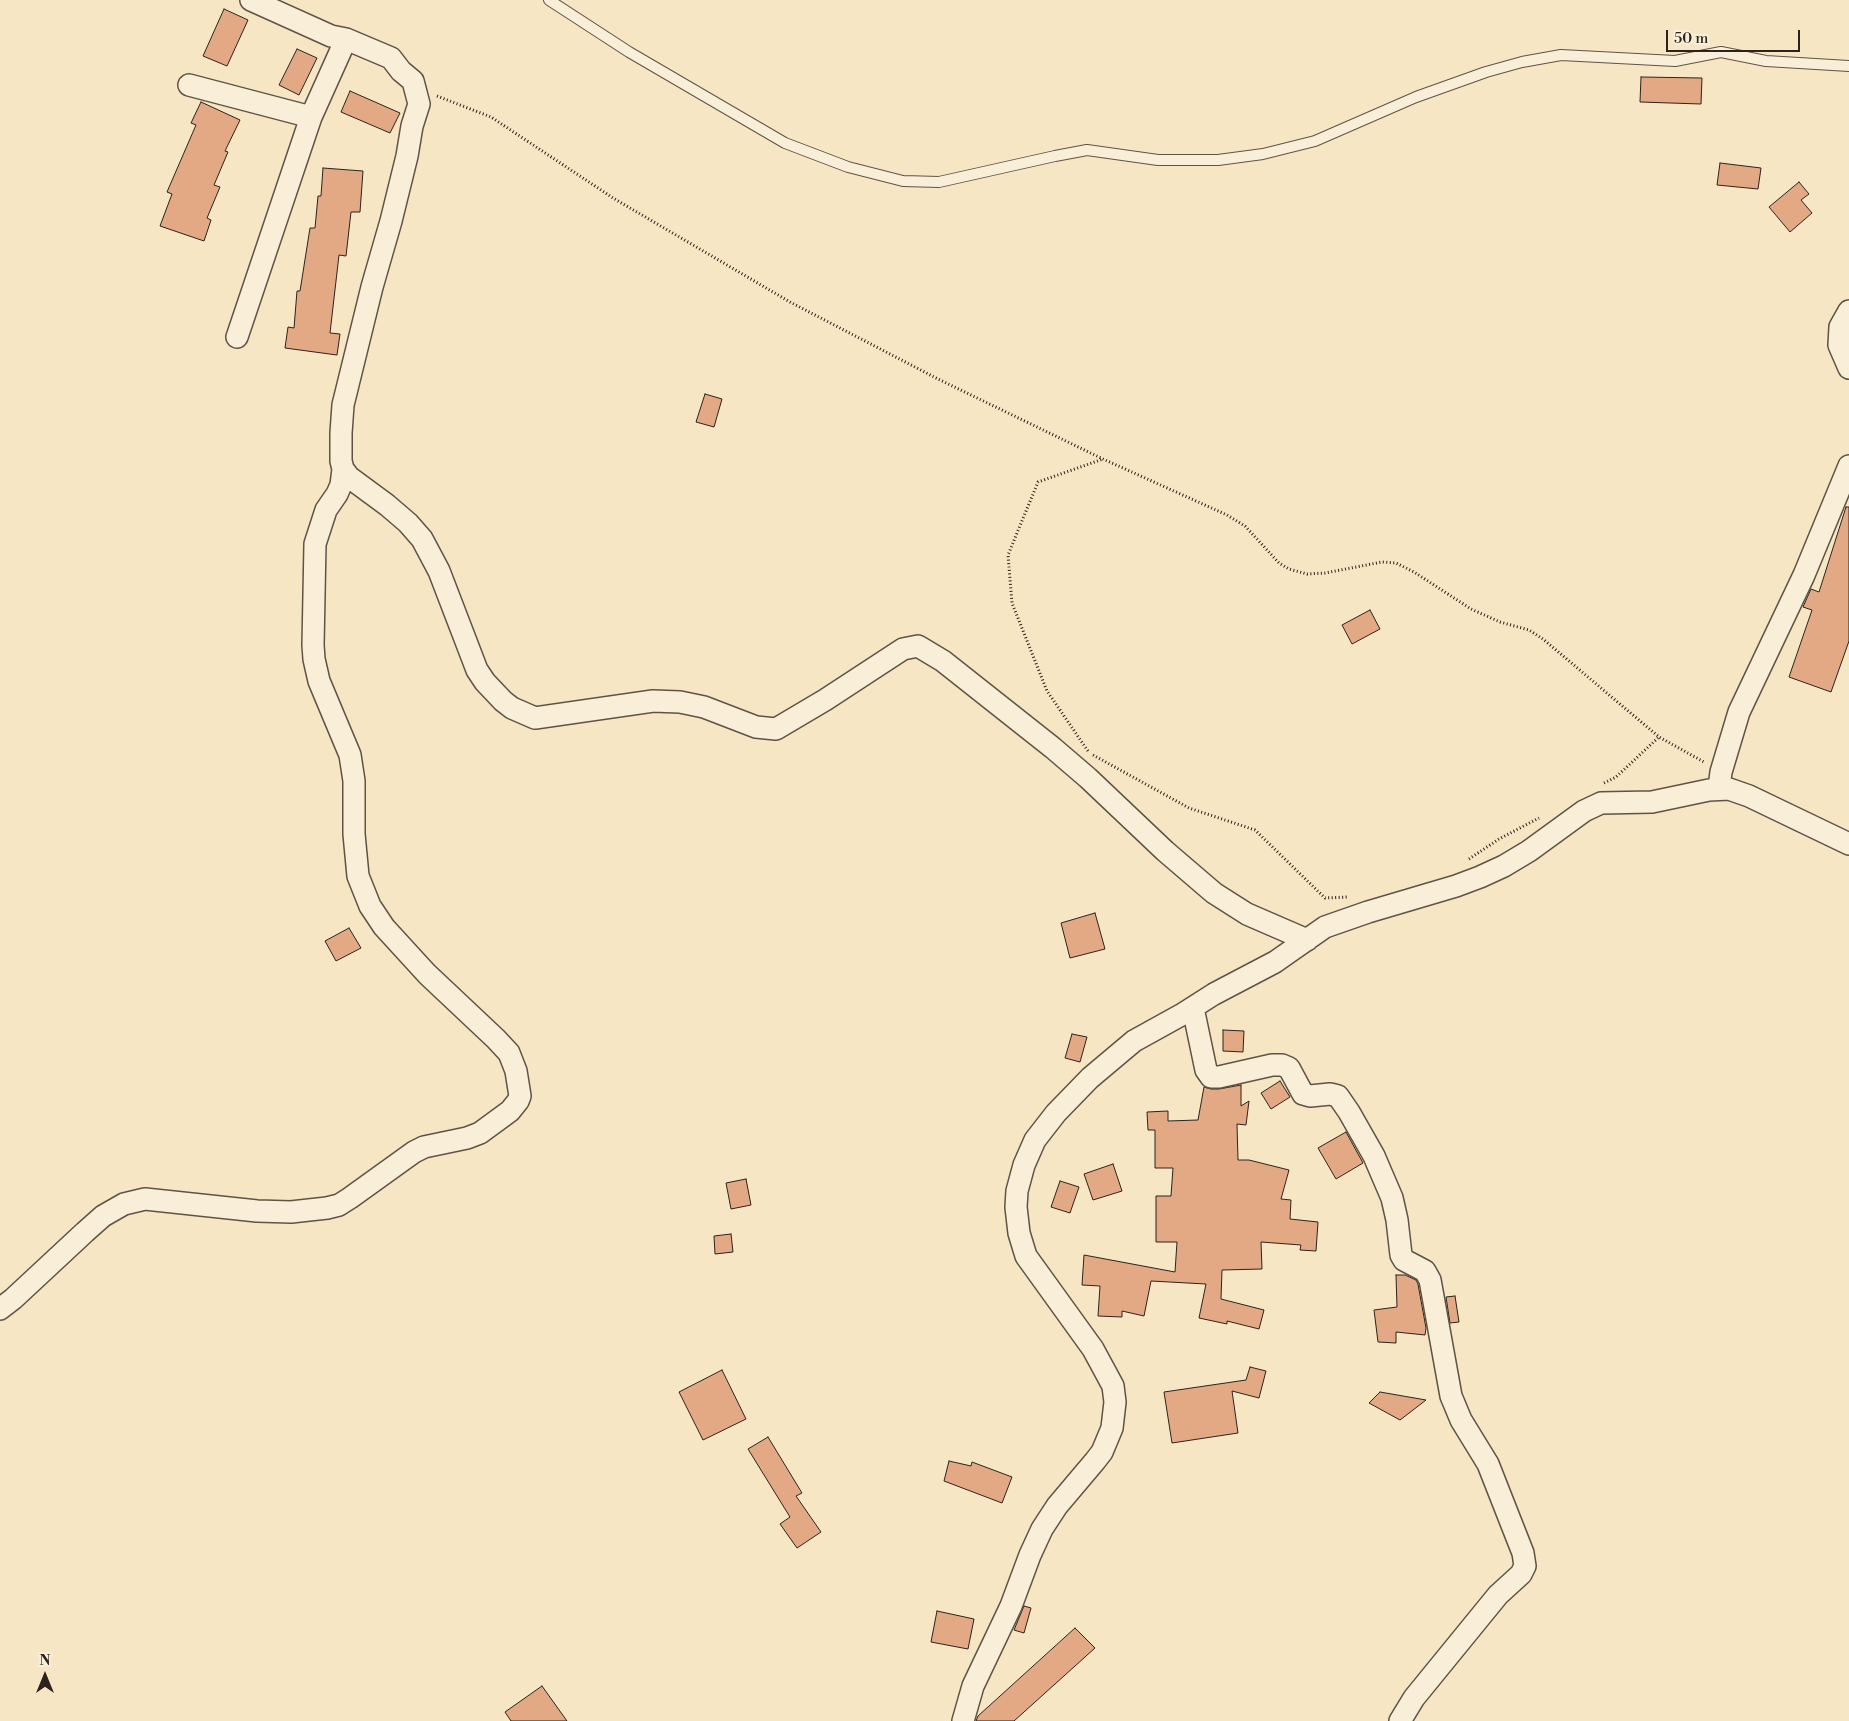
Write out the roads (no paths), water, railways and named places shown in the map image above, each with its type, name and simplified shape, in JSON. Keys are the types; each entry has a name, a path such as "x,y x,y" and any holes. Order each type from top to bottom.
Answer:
{"street":[{"path":"0,1309 84,1232 103,1216 124,1204 145,1199 257,1211 291,1212 339,1205 408,1156 424,1147 462,1140 480,1133 510,1111 520,1096 516,1071 509,1053 426,974 384,927 370,906 358,876 354,834 354,781 350,755 319,681 314,659 315,544 326,510 341,485 343,469 340,443 343,405 419,104 413,81 400,71 391,58 346,39 331,36 251,0"},
{"path":"237,337 311,117 346,39"},
{"path":"189,85 311,117"},
{"path":"1849,311 1840,327 1839,344 1849,368"},
{"path":"1720,780 1739,712 1804,575 1849,466"},
{"path":"343,469 349,478 375,495 408,523 422,539 441,576 477,670 492,690 512,708 520,712 535,718 653,701 673,701 704,707 756,727 776,729 904,649 918,646 943,662 1053,748 1088,778 1164,851 1214,893 1247,914 1307,940"},
{"path":"963,1721 974,1686 1011,1606 1036,1542 1050,1515 1102,1452 1110,1435 1115,1411 1115,1393 1107,1372 1093,1349 1031,1266 1022,1245 1017,1220 1016,1199 1029,1151 1035,1140 1056,1113 1111,1058 1134,1041 1214,994 1275,962 1325,927 1456,886 1504,866 1529,851 1592,806 1601,803 1652,802 1720,780 1849,844"},
{"path":"1193,1008 1206,1070 1211,1077 1282,1065 1288,1068 1303,1094 1310,1096 1330,1094 1338,1096 1349,1112 1374,1156 1392,1198 1401,1254 1404,1260 1425,1271 1430,1280 1451,1396 1461,1420 1488,1464 1523,1552 1524,1566 1521,1574 1498,1595 1414,1698 1400,1721"}],"lane":[{"path":"549,0 629,52 785,143 848,167 903,182 939,182 1088,150 1158,160 1218,160 1264,154 1314,141 1416,97 1486,72 1522,62 1561,55 1675,61 1721,52 1766,61 1849,66"}]}
